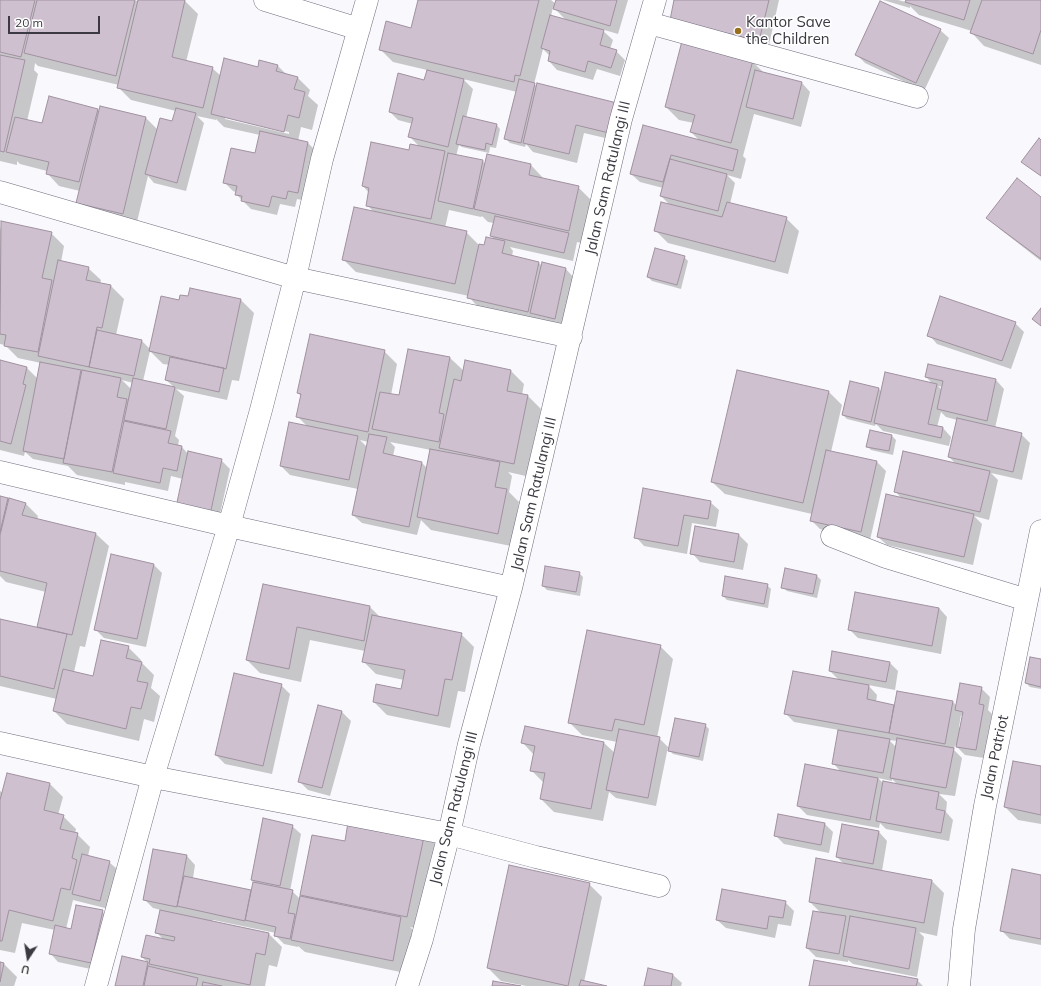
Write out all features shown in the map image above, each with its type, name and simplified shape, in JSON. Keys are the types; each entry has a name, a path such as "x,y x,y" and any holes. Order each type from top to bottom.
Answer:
{"street":[{"path":"265,0 359,29"},
{"path":"96,986 153,777 229,526 261,410 295,278 322,160 367,0"},
{"name":"Jalan Sam Ratulangi III","path":"407,986 422,939 449,834 469,744 511,588 621,119 655,0"},
{"path":"649,23 917,97"},
{"path":"0,192 295,278 571,337"},
{"path":"0,472 229,526 511,588"},
{"name":"Jalan Patriot","path":"960,986 964,929 985,806 1041,530"},
{"path":"832,536 886,557 1027,600"},
{"path":"0,743 153,777 449,834 659,886"}],"building":[{"path":"0,0 35,0 21,57 0,52"},
{"path":"37,0 135,0 116,76 24,53"},
{"path":"138,0 185,0 172,57 213,67 203,108 117,88"},
{"path":"418,0 539,0 520,76 515,75 514,82 379,50 386,21 411,28"},
{"path":"556,0 617,0 610,26 553,9"},
{"name":"Kantor Save the Children","path":"674,0 769,0 759,41 670,20"},
{"path":"906,0 970,0 964,20 905,2"},
{"path":"982,0 1041,0 1041,30 1033,54 970,33"},
{"path":"880,1 941,29 916,83 855,55"},
{"path":"550,15 604,30 600,45 617,50 611,68 588,61 585,72 548,61 550,51 541,48"},
{"path":"682,41 753,60 731,143 690,132 695,115 665,107"},
{"path":"0,55 25,60 4,152 0,151"},
{"path":"224,58 258,67 259,60 278,65 276,71 298,77 294,89 305,92 299,118 288,115 284,132 211,114"},
{"path":"427,70 464,79 448,147 408,137 413,118 389,112 398,73 424,80"},
{"path":"755,70 802,82 793,119 746,107"},
{"path":"519,79 535,83 521,143 504,139"},
{"path":"537,83 617,103 609,133 576,125 569,154 523,143"},
{"path":"49,96 98,109 79,182 46,174 49,162 6,152 15,117 42,123"},
{"path":"100,106 146,117 123,214 76,203"},
{"path":"176,108 196,113 177,183 145,174 160,118 172,121"},
{"path":"463,116 497,124 492,145 486,143 485,150 456,144"},
{"path":"643,125 738,150 733,171 671,155 663,182 630,174"},
{"path":"260,131 308,142 298,193 288,191 286,199 272,196 269,207 241,201 242,196 235,195 237,186 223,183 231,148 255,153"},
{"path":"1039,138 1041,140 1041,176 1021,162"},
{"path":"371,142 409,150 410,144 445,151 431,219 366,206 369,188 362,186"},
{"path":"448,153 483,160 473,209 438,201"},
{"path":"487,154 531,164 529,175 579,186 569,231 474,209"},
{"path":"670,159 727,174 718,211 660,196"},
{"path":"1017,178 1041,197 1041,259 986,218"},
{"path":"661,202 722,217 727,202 787,217 775,262 654,231"},
{"path":"354,207 467,231 455,284 342,260"},
{"path":"495,216 569,233 564,253 490,236"},
{"path":"1,221 52,232 42,278 52,280 38,352 4,346 6,335 0,334"},
{"path":"486,237 505,241 502,253 539,262 528,312 467,298 479,244 484,245"},
{"path":"655,248 685,256 677,285 647,277"},
{"path":"58,260 89,267 86,280 111,285 102,328 97,327 89,367 38,356"},
{"path":"542,262 566,268 555,319 530,313"},
{"path":"190,288 241,299 226,369 149,351 161,296 179,300 180,295 188,296"},
{"path":"940,296 1016,322 1002,361 927,336"},
{"path":"1041,308 1041,326 1032,319"},
{"path":"97,330 142,340 134,376 89,367"},
{"path":"310,334 385,350 368,432 296,417 301,394 297,393"},
{"path":"408,349 450,357 439,413 444,414 439,442 372,429 380,392 399,395"},
{"path":"170,357 224,368 219,392 165,380"},
{"path":"0,360 27,367 23,384 26,385 11,444 0,441"},
{"path":"465,360 511,370 507,391 528,395 514,464 439,448 454,379 461,381"},
{"path":"40,362 81,370 64,459 23,451"},
{"path":"928,364 996,379 987,421 937,409 943,381 925,377"},
{"path":"82,370 121,378 117,397 127,399 112,472 63,463"},
{"path":"737,370 829,391 803,503 711,482"},
{"path":"885,372 937,384 928,424 943,427 941,438 874,423"},
{"path":"133,378 175,387 166,429 124,420"},
{"path":"850,381 879,388 871,422 842,415"},
{"path":"957,418 1022,433 1013,472 948,457"},
{"path":"124,421 171,431 168,443 182,446 177,471 163,468 160,483 113,473"},
{"path":"289,422 358,436 349,480 280,466"},
{"path":"870,430 892,435 889,451 866,447"},
{"path":"369,434 387,437 383,453 422,462 409,527 352,515"},
{"path":"430,449 500,462 495,487 507,489 498,534 417,517"},
{"path":"826,450 877,461 861,532 810,521"},
{"path":"188,451 222,459 210,515 176,507"},
{"path":"903,451 990,471 980,512 894,492"},
{"path":"643,488 711,501 708,519 684,515 678,546 634,538"},
{"path":"886,494 974,514 964,557 877,537"},
{"path":"0,496 8,498 0,532"},
{"path":"9,498 26,503 22,515 96,533 72,635 37,627 47,583 0,571 0,535"},
{"path":"695,526 739,534 734,562 690,554"},
{"path":"111,554 154,564 137,639 94,630"},
{"path":"545,566 580,572 576,592 542,586"},
{"path":"785,568 817,575 813,594 781,588"},
{"path":"725,576 768,584 764,604 722,596"},
{"path":"263,584 370,606 364,641 297,627 289,669 246,660"},
{"path":"855,592 939,608 932,646 848,630"},
{"path":"372,615 462,633 452,680 445,679 438,716 373,702 376,684 401,689 405,670 362,662"},
{"path":"0,619 67,634 54,689 0,676"},
{"path":"587,630 661,645 644,725 615,719 612,731 568,723"},
{"path":"101,640 129,646 126,658 142,662 137,681 148,683 141,709 131,707 126,729 53,711 63,669 93,676"},
{"path":"832,651 890,662 886,682 829,671"},
{"path":"1030,657 1041,659 1041,687 1025,683"},
{"path":"793,671 869,685 867,699 894,705 889,733 784,714"},
{"path":"234,673 282,684 263,766 215,755"},
{"path":"960,683 982,687 979,704 984,705 976,750 956,747 963,712 955,710"},
{"path":"897,691 953,701 945,744 889,733"},
{"path":"318,705 342,711 322,788 298,782"},
{"path":"675,718 706,724 699,757 668,751"},
{"path":"525,726 604,742 591,809 540,799 545,773 530,771 535,746 521,743"},
{"path":"619,729 660,737 648,798 606,790"},
{"path":"838,730 890,739 883,773 832,764"},
{"path":"897,738 954,748 946,788 890,778"},
{"path":"1013,761 1041,766 1041,815 1004,807"},
{"path":"805,764 878,778 870,820 797,806"},
{"path":"7,773 50,783 44,810 64,815 60,829 78,833 72,858 77,860 70,890 61,888 53,921 9,910 2,941 0,941 0,800"},
{"path":"883,781 939,792 936,809 945,811 941,833 876,821"},
{"path":"778,814 825,823 821,845 774,836"},
{"path":"349,816 425,832 407,917 300,895 312,835 345,841"},
{"path":"263,818 293,825 280,886 251,880"},
{"path":"842,824 879,831 873,864 836,857"},
{"path":"153,849 187,855 177,907 143,900"},
{"path":"82,854 110,861 100,901 72,894"},
{"path":"816,858 932,880 924,923 809,902"},
{"path":"509,865 590,883 568,986 487,968"},
{"path":"1012,869 1041,875 1041,939 1000,931"},
{"path":"184,876 251,890 245,921 177,906"},
{"path":"253,882 293,890 288,913 295,914 290,939 274,936 276,927 245,920"},
{"path":"722,889 786,901 783,918 769,916 767,929 716,920"},
{"path":"300,896 401,917 393,961 291,940"},
{"path":"76,905 103,910 91,963 49,954 55,925 71,929"},
{"path":"160,910 269,933 265,955 256,953 250,985 149,964 150,959 141,957 146,935 174,941 175,937 155,933"},
{"path":"813,911 846,916 839,954 806,948"},
{"path":"850,916 916,928 909,969 843,956"},
{"path":"122,956 148,962 143,986 115,986"},
{"path":"814,960 918,979 916,986 809,986"},
{"path":"0,962 4,963 0,982"},
{"path":"148,966 198,978 196,986 144,986"},
{"path":"648,968 673,974 671,986 644,986"},
{"path":"581,980 607,986 579,986"},
{"path":"493,981 521,986 492,986"},
{"path":"203,982 222,986 202,986"}],"place":[{"name":"Kantor Save the Children","path":"738,31"}]}
